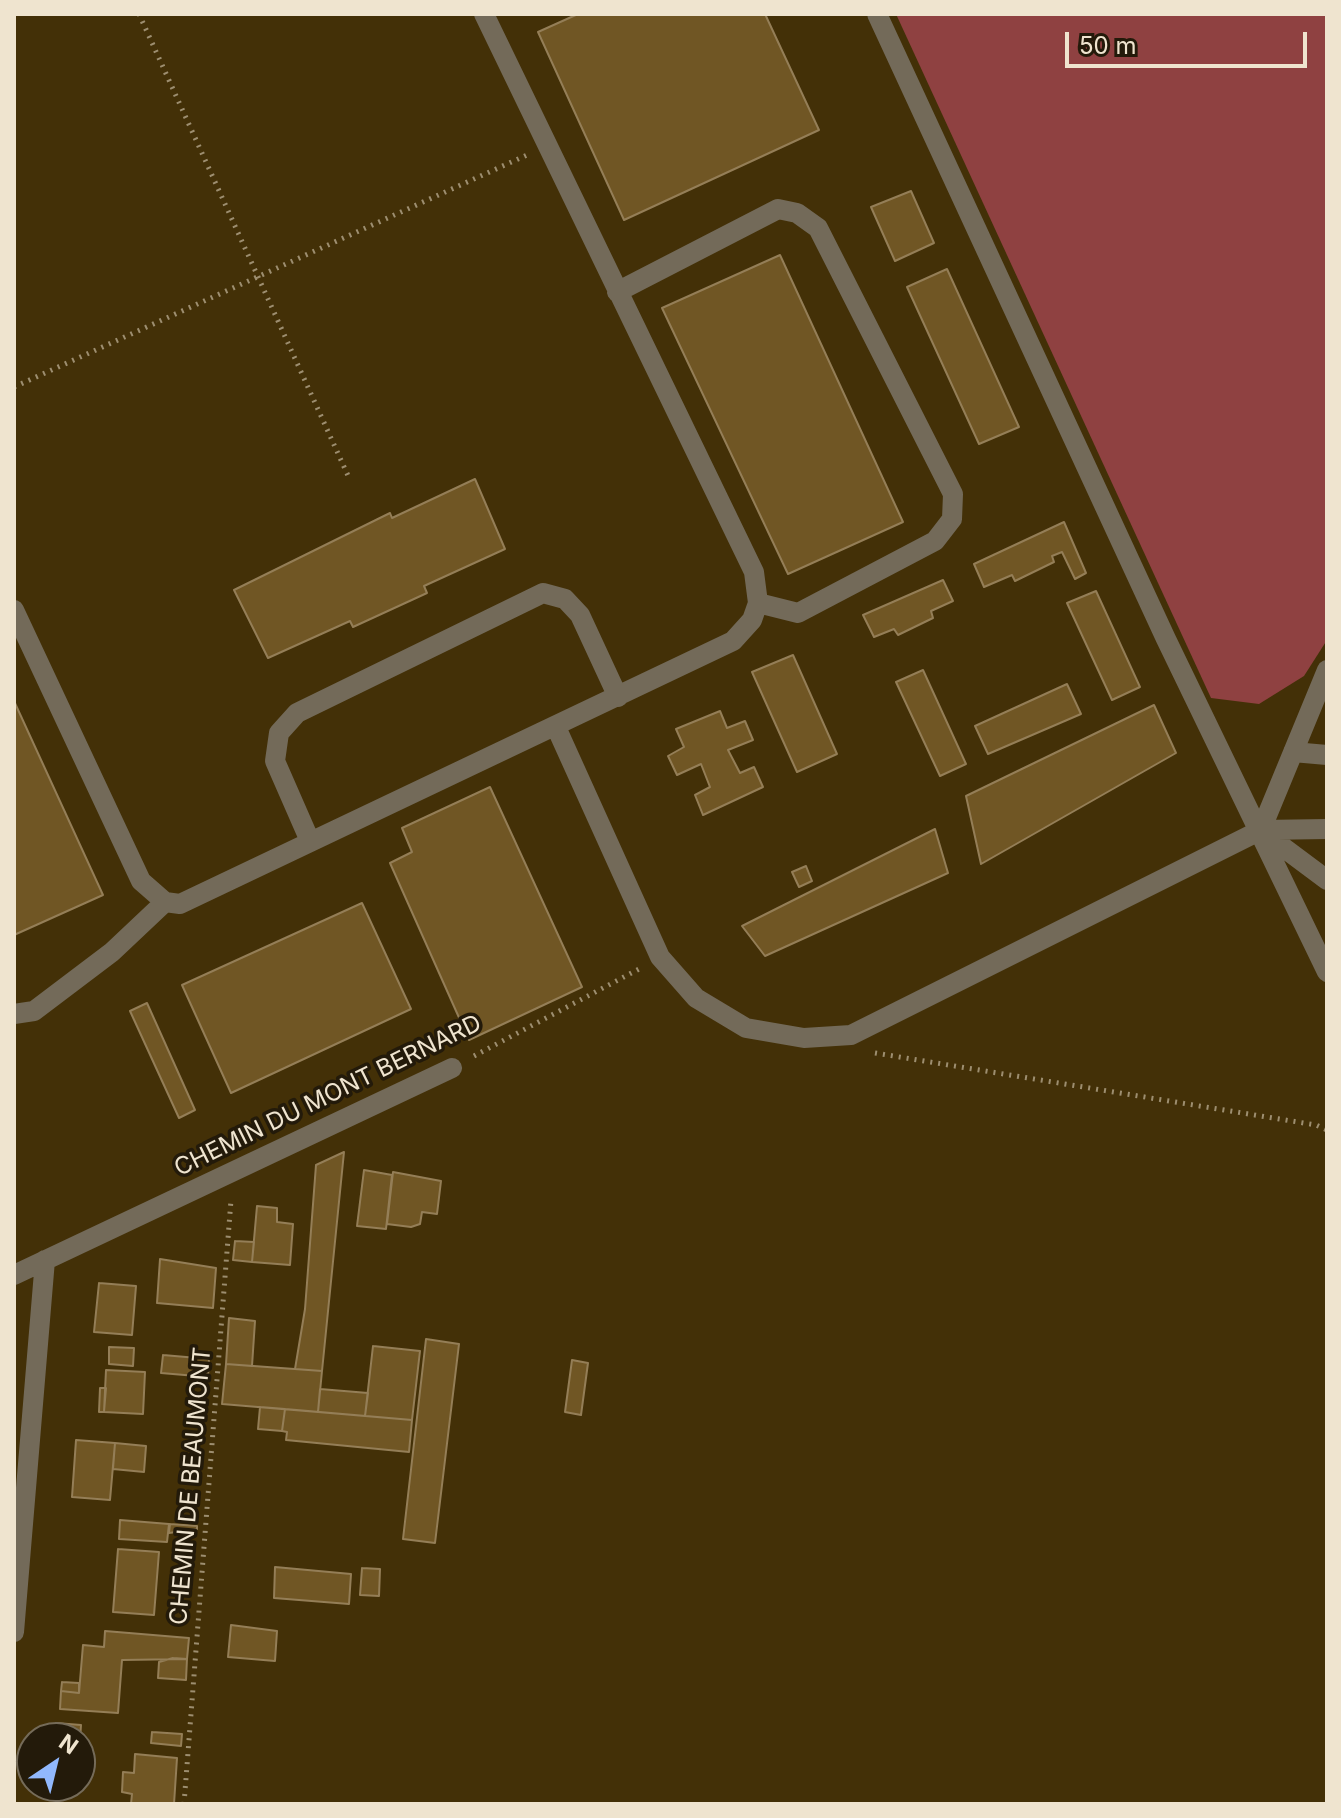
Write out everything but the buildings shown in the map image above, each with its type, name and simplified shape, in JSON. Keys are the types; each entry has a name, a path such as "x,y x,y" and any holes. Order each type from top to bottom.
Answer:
{"street":[{"path":"14,610 141,881 165,902 180,904 733,641 752,620 758,603 754,572 545,146 484,14"},
{"path":"877,14 1166,639 1327,972"},
{"path":"617,292 778,209 797,213 818,228 953,494 952,519 935,541 798,613 758,603"},
{"path":"310,841 275,761 279,733 297,713 543,593 565,599 580,615 618,697"},
{"path":"1261,830 1327,670"},
{"path":"556,727 660,957 696,998 746,1028 804,1038 851,1035 1261,830 1327,829"},
{"path":"1293,752 1327,755"},
{"path":"1261,830 1327,880"},
{"path":"14,1014 34,1011 112,952 165,902"},
{"name":"CHEMIN DU MONT BERNARD","path":"14,1275 452,1068"},
{"path":"14,1632 45,1260"}],"path":[{"path":"139,14 350,480"},
{"path":"14,387 545,146"},
{"name":"CHEMIN DU MONT BERNARD","path":"452,1068 660,957"},
{"path":"871,1053 1316,1125 1327,1130"},
{"name":"CHEMIN DE BEAUMONT","path":"184,1804 234,1171"}],"shaded area":[{"path":"896,14 1327,14 1327,640 1304,676 1259,704 1211,698"}]}
